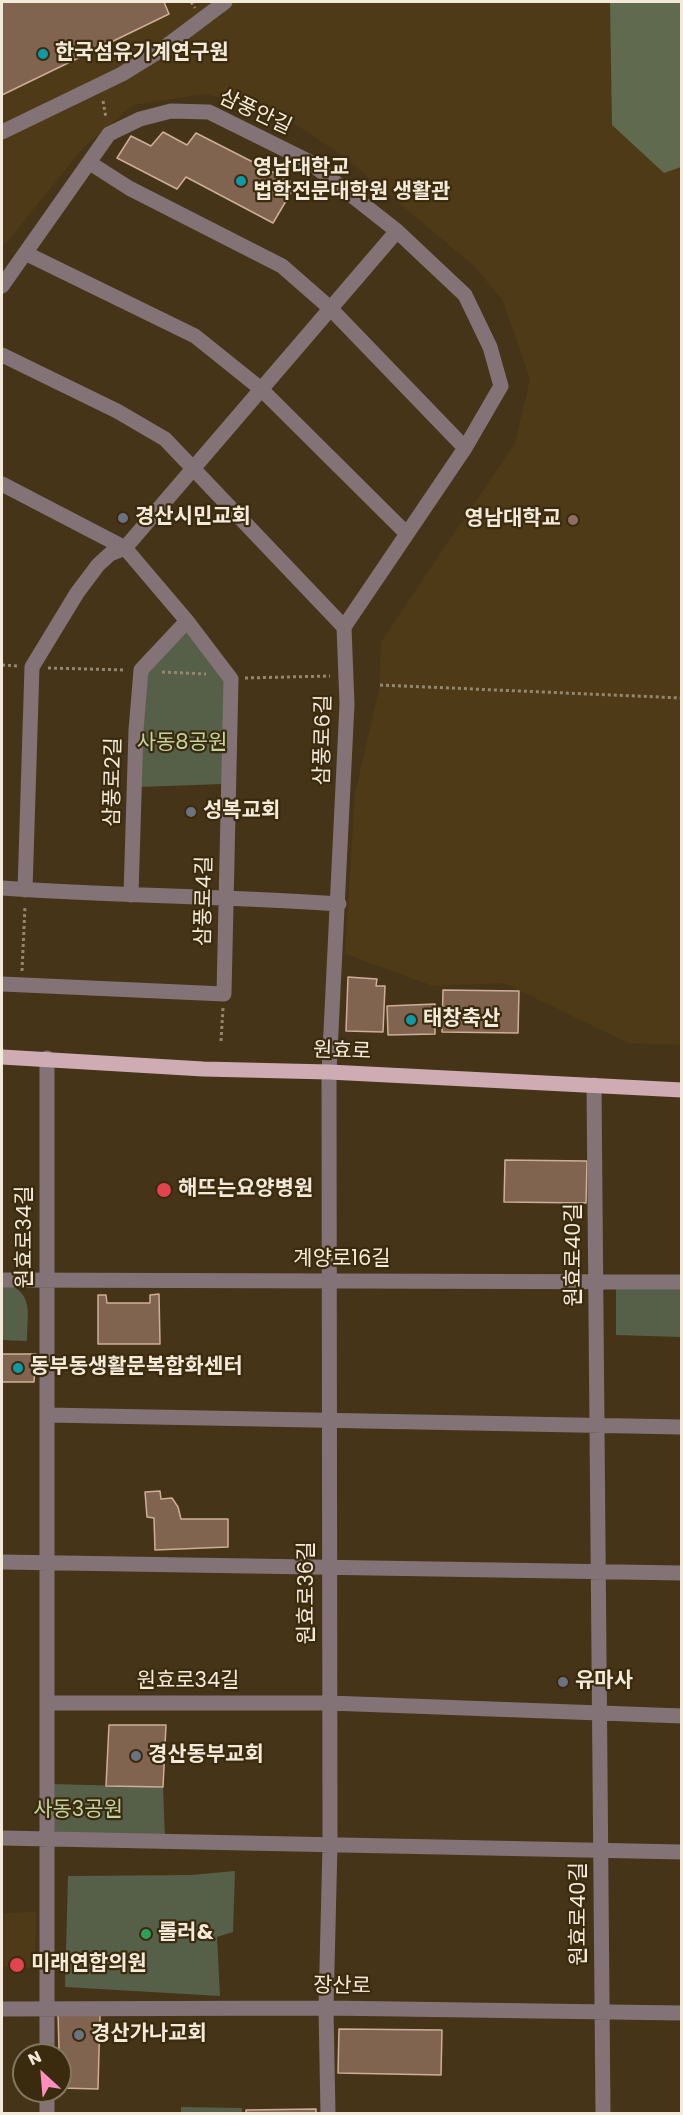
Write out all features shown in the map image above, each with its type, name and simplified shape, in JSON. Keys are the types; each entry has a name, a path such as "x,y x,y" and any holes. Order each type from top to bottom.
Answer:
{"main road":[{"name":"원효로","path":"2,1057 203,1069 329,1072 681,1090"}],"street":[{"path":"2,132 100,87 161,50 225,2"},
{"name":"삼풍안길","path":"109,134 140,119 171,111 208,112 308,161 397,231 465,295 490,346 501,386 465,448 344,627"},
{"path":"2,286 109,134"},
{"path":"90,163 129,188 282,266 330,308 465,448"},
{"path":"25,890 34,663 77,593 98,565 110,554 125,548 397,231"},
{"path":"25,253 195,336 261,389 406,533"},
{"path":"2,355 117,411 165,439 344,627"},
{"path":"2,484 125,548 187,621 230,677"},
{"path":"141,670 187,621"},
{"name":"삼풍로6길","path":"329,1072 347,704 344,627"},
{"name":"삼풍로2길","path":"131,895 136,730 141,670"},
{"name":"삼풍로4길","path":"224,994 230,677"},
{"path":"2,888 131,895 225,896 339,904"},
{"path":"2,984 224,994"},
{"name":"원효로34길","path":"47,1058 47,2043"},
{"name":"원효로36길","path":"328,2114 326,2008 330,1845 329,1072"},
{"name":"원효로40길","path":"594,1085 603,2114"},
{"name":"계양로16길","path":"2,1280 681,1282"},
{"path":"47,1415 681,1427"},
{"path":"2,1562 681,1573"},
{"name":"원효로34길","path":"47,1702 329,1703"},
{"path":"329,1703 681,1716"},
{"path":"2,1839 681,1852"},
{"name":"장산로","path":"2,2008 326,2008 681,2013"}],"path":[{"path":"100,87 109,134"},
{"path":"34,663 230,677 330,676"},
{"path":"380,685 681,698"},
{"path":"21,985 25,890"},
{"path":"221,1041 224,994"}],"shaded area":[{"name":"영남대학교","path":"2,2 681,2 681,1045 628,1043 504,983 433,986 345,954 355,793 380,685 381,642 515,443 530,379 503,301 474,266 343,156 274,110 205,94 133,105 83,148 2,248"},
{"path":"36,1912 35,1968 2,1967 2,1913"}],"green space":[{"path":"610,2 681,2 681,167 664,173 612,125"},
{"name":"사동8공원","path":"188,631 224,677 223,784 139,787 144,673"},
{"path":"2,1283 20,1291 24,1297 28,1312 27,1341 2,1340"},
{"path":"616,1286 681,1286 681,1337 616,1335"},
{"name":"사동3공원","path":"51,1784 163,1787 165,1839 57,1836 51,1825"},
{"name":"롤러&","path":"235,1871 233,1932 217,1937 220,1996 65,1987 68,1876 191,1875"},
{"path":"181,2107 242,2108 242,2113 181,2113"}],"building":[{"name":"한국섬유기계연구원","path":"2,2 164,2 169,14 2,95"},
{"name":"영남대학교 법학전문대학원 생활관","path":"163,132 187,145 196,133 296,184 273,223 186,177 177,189 117,158 131,136 151,146"},
{"path":"348,977 377,979 376,986 385,986 383,1032 346,1031"},
{"path":"443,990 519,991 518,1033 442,1032"},
{"name":"태창축산","path":"435,1004 435,1034 388,1035 387,1006"},
{"path":"505,1160 587,1161 586,1203 504,1202"},
{"path":"159,1294 160,1344 98,1344 98,1295 106,1295 107,1303 150,1303 150,1295"},
{"name":"동부동생활문복합화센터","path":"2,1354 36,1354 34,1382 2,1382"},
{"path":"160,1491 161,1499 172,1498 178,1507 181,1519 228,1519 228,1547 155,1550 154,1518 147,1517 145,1492"},
{"name":"경산동부교회","path":"109,1725 166,1725 163,1787 106,1786"},
{"name":"경산가나교회","path":"58,2013 100,2015 98,2089 72,2088 72,2043 59,2043"},
{"path":"339,2029 442,2030 441,2075 338,2073"},
{"path":"316,2109 316,2114 246,2114 246,2110"}],"place":[{"name":"한국섬유기계연구원","path":"43,54"},
{"name":"영남대학교 법학전문대학원 생활관","path":"241,181"},
{"name":"경산시민교회","path":"123,518"},
{"name":"영남대학교","path":"573,520"},
{"name":"성복교회","path":"191,812"},
{"name":"태창축산","path":"411,1020"},
{"name":"해뜨는요양병원","path":"164,1190"},
{"name":"동부동생활문복합화센터","path":"18,1368"},
{"name":"유마사","path":"563,1682"},
{"name":"경산동부교회","path":"136,1756"},
{"name":"롤러&","path":"146,1934"},
{"name":"미래연합의원","path":"17,1965"},
{"name":"경산가나교회","path":"79,2035"}]}
